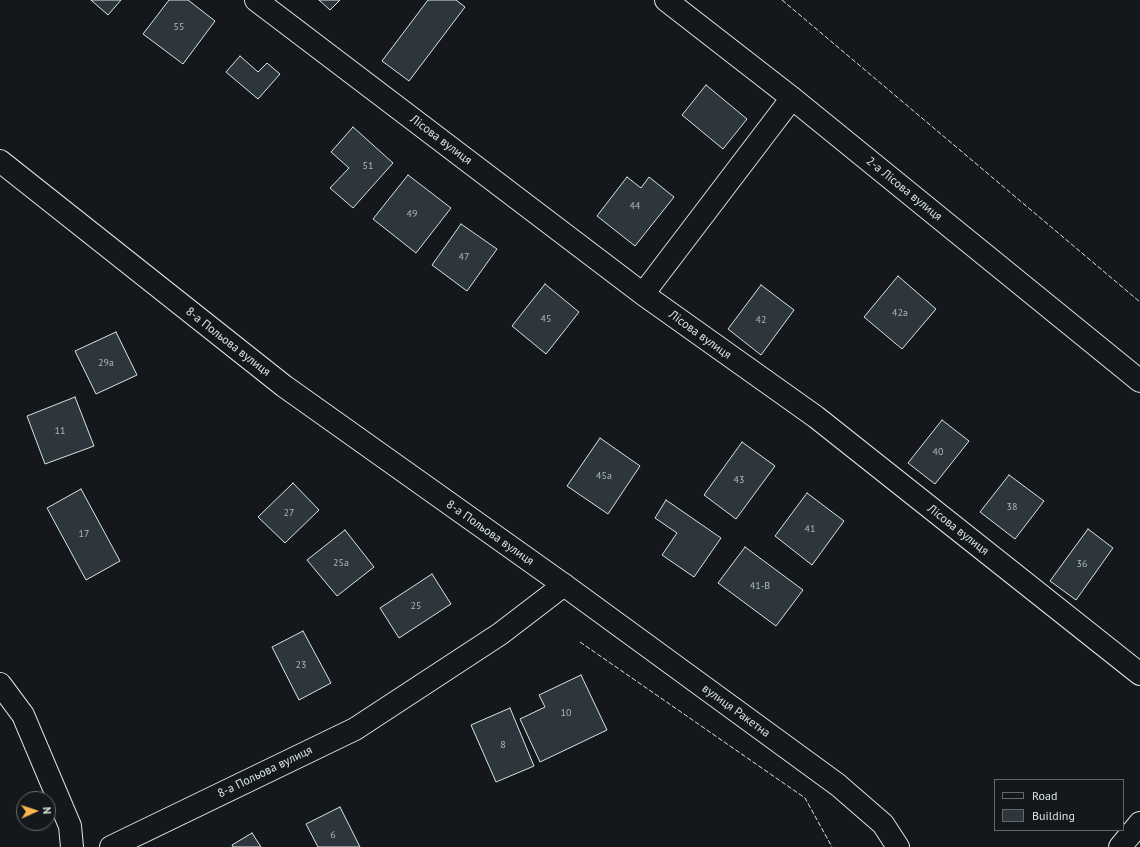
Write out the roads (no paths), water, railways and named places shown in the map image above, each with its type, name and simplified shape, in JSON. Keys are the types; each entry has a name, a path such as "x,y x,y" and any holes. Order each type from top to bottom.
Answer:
{"street":[{"name":"Лісова вулиця","path":"256,0 642,294 816,417 1140,674"},
{"name":"2-а Лісова вулиця","path":"666,0 792,98 1140,381"},
{"path":"642,294 792,98"},
{"name":"8-а Польова вулиця","path":"0,161 284,386 564,585 500,634 354,729 111,847"},
{"name":"вулиця Ракетна","path":"564,585 838,785 883,824 898,847"},
{"path":"0,684 23,715 70,826 72,847"},
{"path":"1120,847 1140,822"}]}
